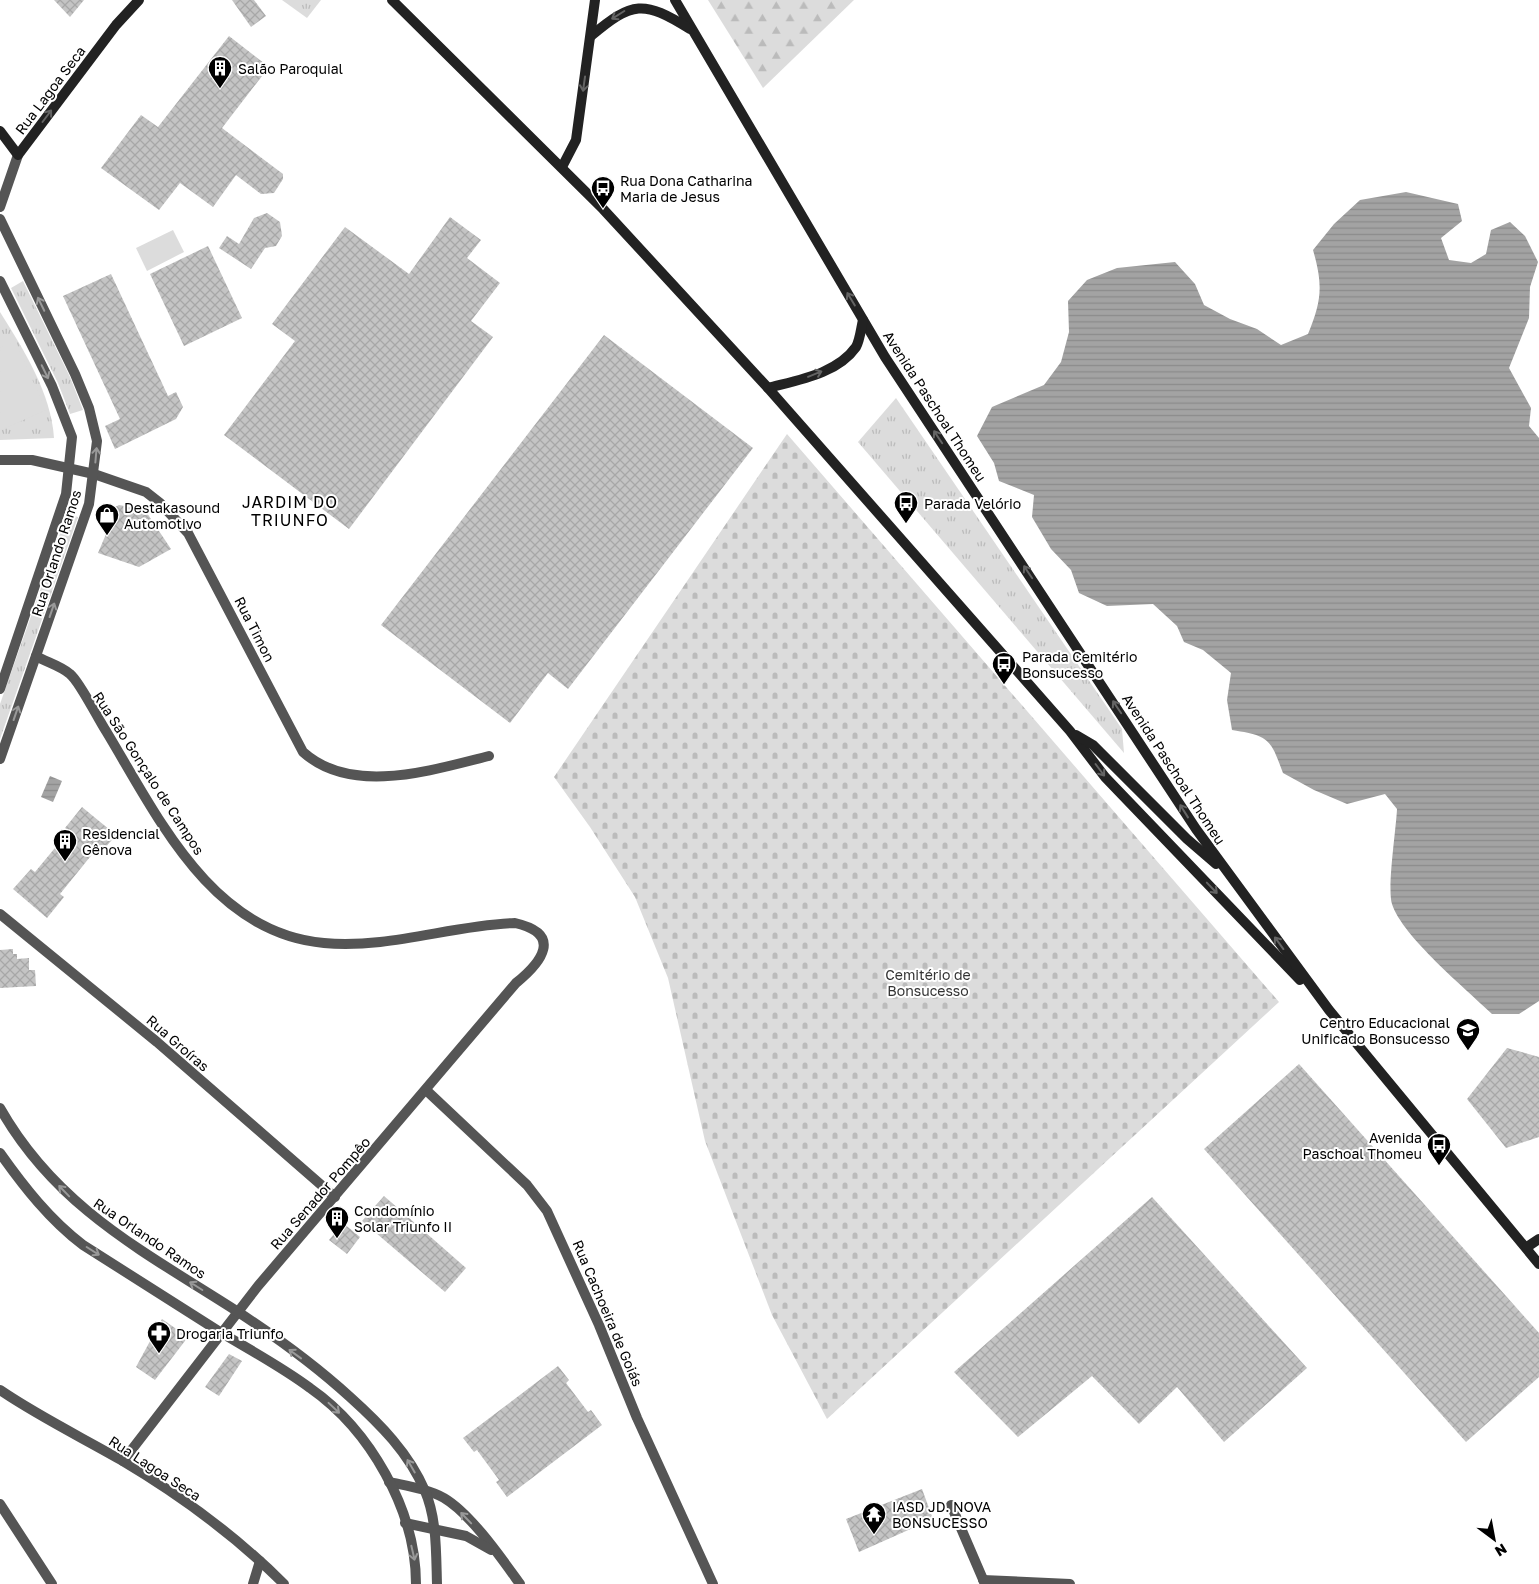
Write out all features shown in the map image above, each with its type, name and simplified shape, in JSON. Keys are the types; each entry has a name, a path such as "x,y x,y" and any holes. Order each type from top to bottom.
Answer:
{"main road":[{"name":"Rua Lagoa Seca","path":"18,155 116,25 140,0"},
{"path":"392,0 562,167 768,388 1070,731 1093,745 1187,839 1230,876"},
{"path":"562,167 576,140 595,0"},
{"name":"Avenida Paschoal Thomeu","path":"675,0 885,357 1144,748 1196,830 1329,1010 1527,1247 1539,1264"},
{"path":"590,36 620,12 645,5 666,12 692,31"},
{"path":"0,131 18,155"},
{"path":"768,388 811,376 836,365 856,346 863,320"},
{"name":"Avenida Paschoal Thomeu","path":"1070,731 1105,777 1329,1010"},
{"path":"1527,1247 1539,1239"},
{"name":"Avenida Paschoal Thomeu","path":"1527,1247 1539,1254"}],"street":[{"name":"Rua Lagoa Seca","path":"0,207 18,155"},
{"name":"Rua Orlando Ramos","path":"0,219 89,408 97,441 89,504 0,759"},
{"name":"Rua Orlando Ramos","path":"0,281 52,386 72,437 66,494 0,689"},
{"name":"Rua Timon","path":"0,460 32,460 94,474 146,492 160,503 188,533 303,752 316,764 336,772 388,775 418,773 489,756"},
{"name":"Rua São Gonçalo de Campos","path":"36,656 70,674 181,853 216,892 258,924 293,938 324,943 354,944 516,923 528,926 536,931 543,940 544,949"},
{"name":"Rua Groíras","path":"0,914 157,1042 335,1197"},
{"name":"Rua Senador Pompêo","path":"123,1461 237,1312 516,983 538,964 544,949"},
{"name":"Rua Cachoeira de Goiás","path":"426,1090 527,1185 547,1211 713,1584"},
{"name":"Rua Orlando Ramos","path":"0,1108 11,1128 38,1163 65,1193 91,1216 143,1252 237,1312 330,1379 380,1424 404,1454 425,1490 432,1512 437,1584"},
{"path":"0,1153 26,1188 70,1235 311,1388 334,1407 367,1444 389,1482 406,1523 415,1561 416,1584"},
{"name":"Rua Lagoa Seca","path":"0,1390 123,1461 193,1508 260,1561 284,1584"},
{"path":"389,1482 425,1490 445,1498 464,1515 498,1554 520,1584"},
{"path":"0,1504 52,1584"},
{"path":"951,1505 984,1582 1070,1584"},
{"path":"406,1523 466,1536 498,1554"},
{"path":"253,1584 260,1561"}],"green space":[{"path":"282,0 321,0 307,18"},
{"path":"708,0 854,0 763,88"},
{"path":"173,230 184,252 147,271 136,248"},
{"path":"23,281 70,377 83,410 70,414 58,383 11,288"},
{"path":"0,312 27,357 42,388 52,421 54,438 0,440"},
{"path":"15,341 46,410 1,430 0,348"},
{"path":"896,398 1122,729 1124,753 858,442"},
{"name":"Cemitério de Bonsucesso","path":"787,434 1279,1002 827,1419 772,1315 705,1141 668,978 635,897 590,827 554,777"},
{"path":"67,514 78,517 0,739 0,704"}],"shaded area":[{"path":"1406,192 1458,204 1462,221 1441,238 1449,260 1471,263 1486,254 1491,230 1510,222 1525,236 1538,262 1530,287 1529,318 1509,368 1531,408 1529,426 1539,438 1539,1001 1519,1014 1492,1014 1436,962 1398,917 1392,904 1391,896 1392,858 1397,809 1385,794 1347,804 1314,790 1283,773 1275,752 1261,737 1232,730 1227,700 1231,673 1203,650 1184,642 1177,626 1153,604 1107,606 1079,593 1071,570 1051,549 1032,517 1034,495 999,481 994,463 977,436 992,407 1044,385 1061,362 1069,332 1068,301 1087,280 1117,268 1175,262 1195,284 1204,305 1230,319 1257,329 1281,345 1308,334 1320,292 1313,250 1334,224 1360,200"},
{"path":"50,776 62,781 53,802 41,797"}],"building":[{"path":"54,0 84,0 70,17"},
{"path":"232,0 254,0 266,16 251,27"},
{"path":"229,36 269,67 222,128 283,174 283,179 274,193 261,194 236,175 213,207 180,183 159,210 101,168 141,115 158,127"},
{"path":"267,213 280,222 282,236 276,246 265,248 251,269 219,248 227,236 239,244 254,218"},
{"path":"450,217 481,240 467,258 500,283 471,321 493,337 349,529 224,435 295,341 272,324 345,227 409,274"},
{"path":"208,246 242,318 184,346 150,274"},
{"path":"111,274 168,396 176,392 183,407 176,419 115,449 105,426 120,419 63,296"},
{"path":"604,335 753,448 568,689 548,673 510,723 381,625"},
{"path":"141,504 171,549 139,567 98,553 109,527 113,508 119,505 136,508"},
{"name":"Residencial Gênova","path":"82,807 116,835 99,855 94,852 60,894 64,897 47,918 13,889 31,869 35,872 69,831 65,828"},
{"path":"13,949 13,954 17,954 17,959 29,958 29,970 35,970 36,986 0,988 0,950"},
{"path":"1507,1048 1539,1057 1539,1137 1506,1148 1467,1099"},
{"path":"1299,1064 1539,1333 1539,1377 1466,1442 1204,1149"},
{"path":"384,1196 466,1268 445,1292 362,1221"},
{"path":"1152,1197 1307,1368 1224,1442 1177,1387 1139,1424 1092,1376 1018,1437 954,1372"},
{"name":"Condomínio Solar Triunfo II","path":"343,1223 360,1237 347,1254 329,1240"},
{"name":"Drogaria Triunfo","path":"162,1319 188,1337 155,1380 136,1367"},
{"path":"229,1354 242,1361 219,1396 205,1387"},
{"path":"558,1366 569,1380 566,1383 588,1412 591,1410 602,1425 507,1497 496,1482 499,1480 477,1450 474,1452 463,1438"},
{"name":"IASD JD. NOVA BONSUCESSO","path":"922,1489 933,1519 859,1552 846,1519"}],"place":[{"name":"Salão Paroquial","path":"220,89"},
{"name":"Rua Dona Catharina Maria de Jesus","path":"603,209"},
{"name":"Parada Velório","path":"906,524"},
{"name":"Destakasound Automotivo","path":"107,536"},
{"name":"Parada Cemitério Bonsucesso","path":"1004,685"},
{"name":"Residencial Gênova","path":"65,862"},
{"name":"Centro Educacional Unificado Bonsucesso","path":"1468,1051"},
{"name":"Avenida Paschoal Thomeu","path":"1439,1166"},
{"name":"Condomínio Solar Triunfo II","path":"337,1239"},
{"name":"Drogaria Triunfo","path":"159,1354"},
{"name":"IASD JD. NOVA BONSUCESSO","path":"874,1535"}],"district":[{"name":"JARDIM DO TRIUNFO","path":"290,511"}]}
